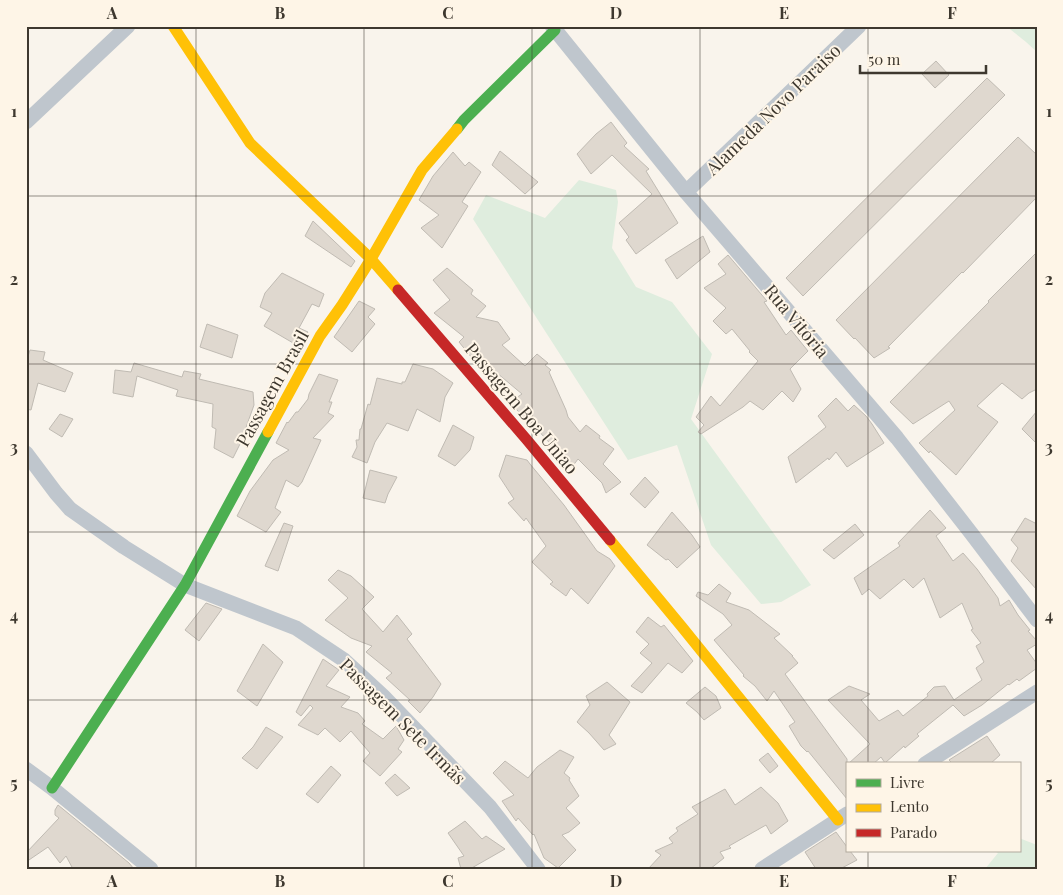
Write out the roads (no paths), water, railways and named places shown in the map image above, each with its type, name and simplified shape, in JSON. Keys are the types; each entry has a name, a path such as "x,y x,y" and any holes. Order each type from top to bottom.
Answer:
{"street":[{"path":"26,122 128,26"},
{"name":"Passagem Boa Uniao","path":"173,26 250,143 372,259 842,817"},
{"name":"Alameda Novo Paraiso","path":"686,192 859,26"},
{"name":"Passagem Brasil","path":"52,788 185,585 320,336 372,259 422,170 464,120 554,28"},
{"name":"Rua Vitória","path":"554,28 686,192 897,438 1037,620"},
{"name":"Passagem Sete Irmãs","path":"26,453 70,509 124,547 185,585 296,628 344,660 383,696 490,807 538,869"},
{"path":"928,762 1037,692"},
{"path":"26,769 151,869"},
{"path":"762,869 842,817"}]}
